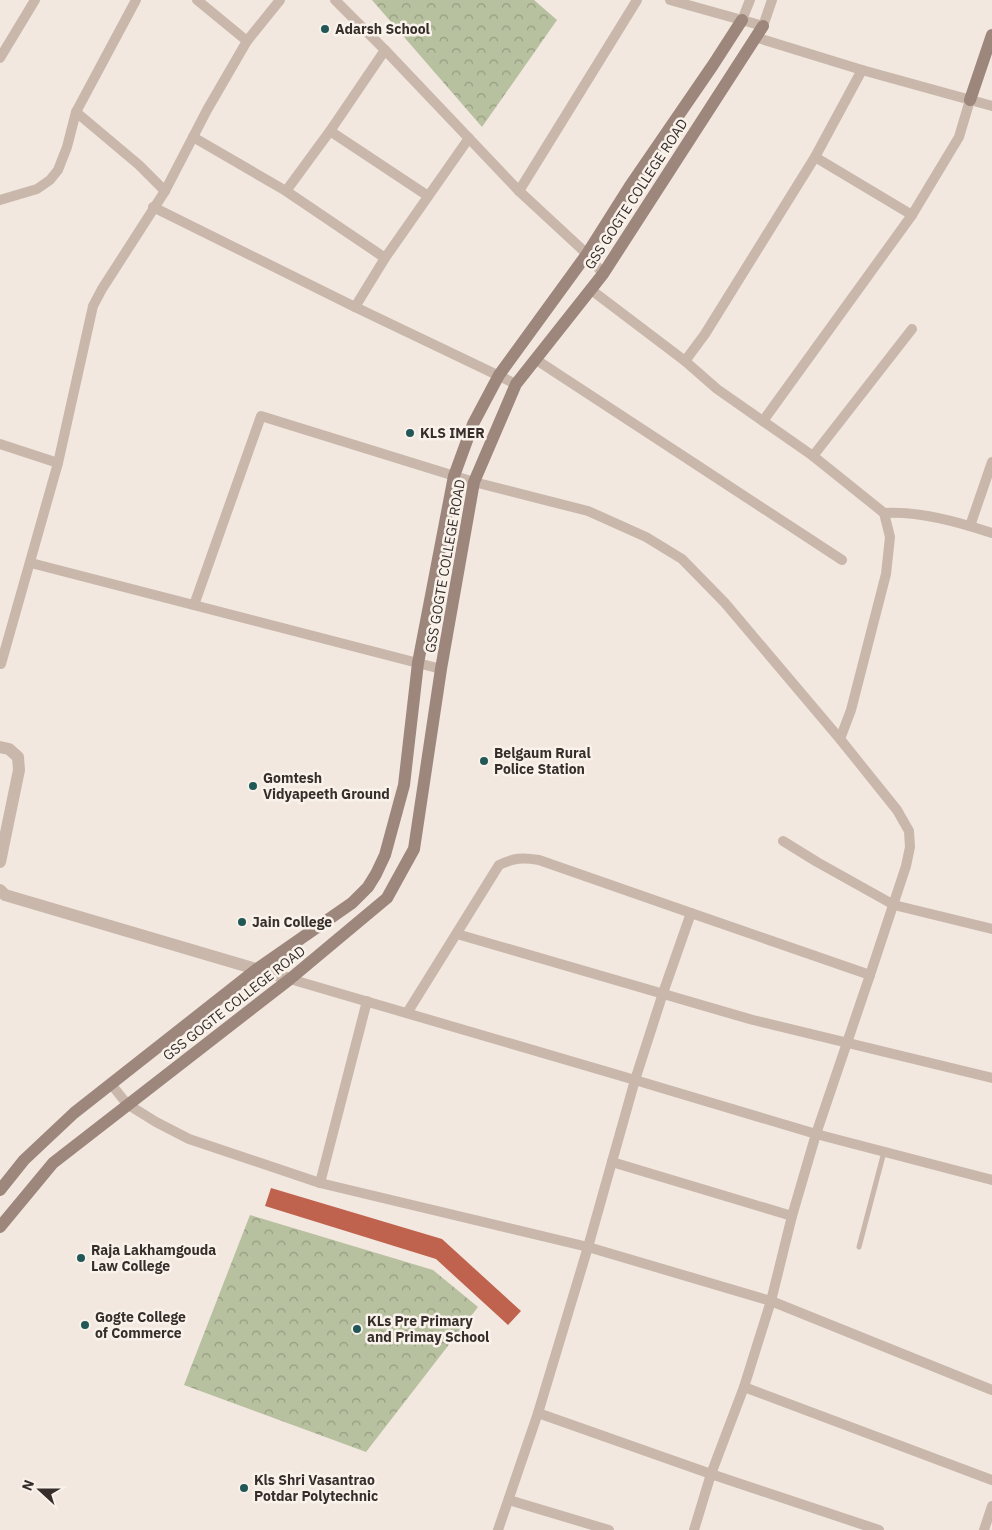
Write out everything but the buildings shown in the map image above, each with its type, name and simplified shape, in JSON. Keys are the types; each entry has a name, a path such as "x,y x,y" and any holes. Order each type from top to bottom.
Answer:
{"main road":[{"path":"0,1190 24,1160 74,1113 257,969 352,902 368,887 385,855 404,785 418,663 454,476 473,424 499,376 587,254 630,186 742,20"},
{"name":"GSS GOGTE COLLEGE ROAD","path":"0,1227 53,1163 290,979 387,898 414,849 441,669 474,482 516,384 602,274 763,26"},
{"path":"970,100 992,35"},
{"path":"396,817 418,822"}],"street":[{"path":"0,58 35,0"},
{"path":"0,200 37,189 50,180 58,170 67,147 76,112 136,0"},
{"path":"197,0 247,41"},
{"path":"0,664 2,664 31,564 58,463 93,306 153,207 165,191 247,41 280,0"},
{"path":"335,0 519,191 587,254 602,274"},
{"path":"519,191 637,0"},
{"path":"670,0 763,26 772,0"},
{"path":"742,20 750,0"},
{"path":"756,37 862,70 992,106"},
{"path":"286,191 330,131 385,50"},
{"path":"686,361 705,334 815,157 862,70"},
{"path":"763,421 912,215 959,137 970,100"},
{"path":"76,112 139,165 165,191"},
{"path":"330,131 428,196"},
{"path":"193,137 286,191 385,258"},
{"path":"355,308 385,258 469,138"},
{"path":"815,157 912,215"},
{"path":"153,207 355,308 516,384"},
{"path":"590,290 686,361 717,389 813,456 884,513 890,537 886,574 851,710 840,739"},
{"path":"813,456 912,329"},
{"path":"535,358 842,560"},
{"path":"194,605 261,416 474,482 588,512 646,537 682,559 725,603 840,739 897,810 909,831 910,847 894,905 816,1134 792,1216 771,1301 744,1387 711,1474 694,1530"},
{"path":"0,444 58,463"},
{"path":"970,526 992,462"},
{"path":"884,513 903,512 970,526 992,534"},
{"path":"31,564 441,669"},
{"path":"0,747 9,749 18,757 19,770 0,862"},
{"path":"783,841 894,905 992,929"},
{"path":"408,1013 499,865 513,858 539,860 870,975"},
{"path":"0,890 5,895 816,1134 992,1180"},
{"path":"498,1530 538,1412 588,1247 635,1080 691,913"},
{"path":"457,934 753,1020 992,1078"},
{"path":"320,1183 367,1001"},
{"path":"111,1084 127,1104 188,1139 320,1183 588,1247 771,1301 992,1390"},
{"path":"612,1162 792,1216"},
{"path":"744,1387 992,1480"},
{"path":"538,1412 860,1527 879,1530"},
{"path":"509,1500 609,1530"},
{"path":"984,1530 992,1506"}],"lane":[{"path":"859,1247 884,1152"}],"green space":[{"path":"372,0 534,0 557,20 482,127"},
{"name":"KLs Pre Primary and Primay School","path":"250,1215 433,1270 478,1307 366,1452 184,1385"}],"place":[{"name":"Adarsh School","path":"325,29"},
{"name":"KLS IMER","path":"410,433"},
{"name":"Belgaum Rural Police Station","path":"484,761"},
{"name":"Gomtesh Vidyapeeth Ground","path":"253,786"},
{"name":"Jain College","path":"242,922"},
{"name":"Raja Lakhamgouda Law College","path":"81,1258"},
{"name":"Gogte College of Commerce","path":"85,1325"},
{"name":"KLs Pre Primary and Primay School","path":"357,1329"},
{"name":"Kls Shri Vasantrao Potdar Polytechnic","path":"244,1488"}]}
